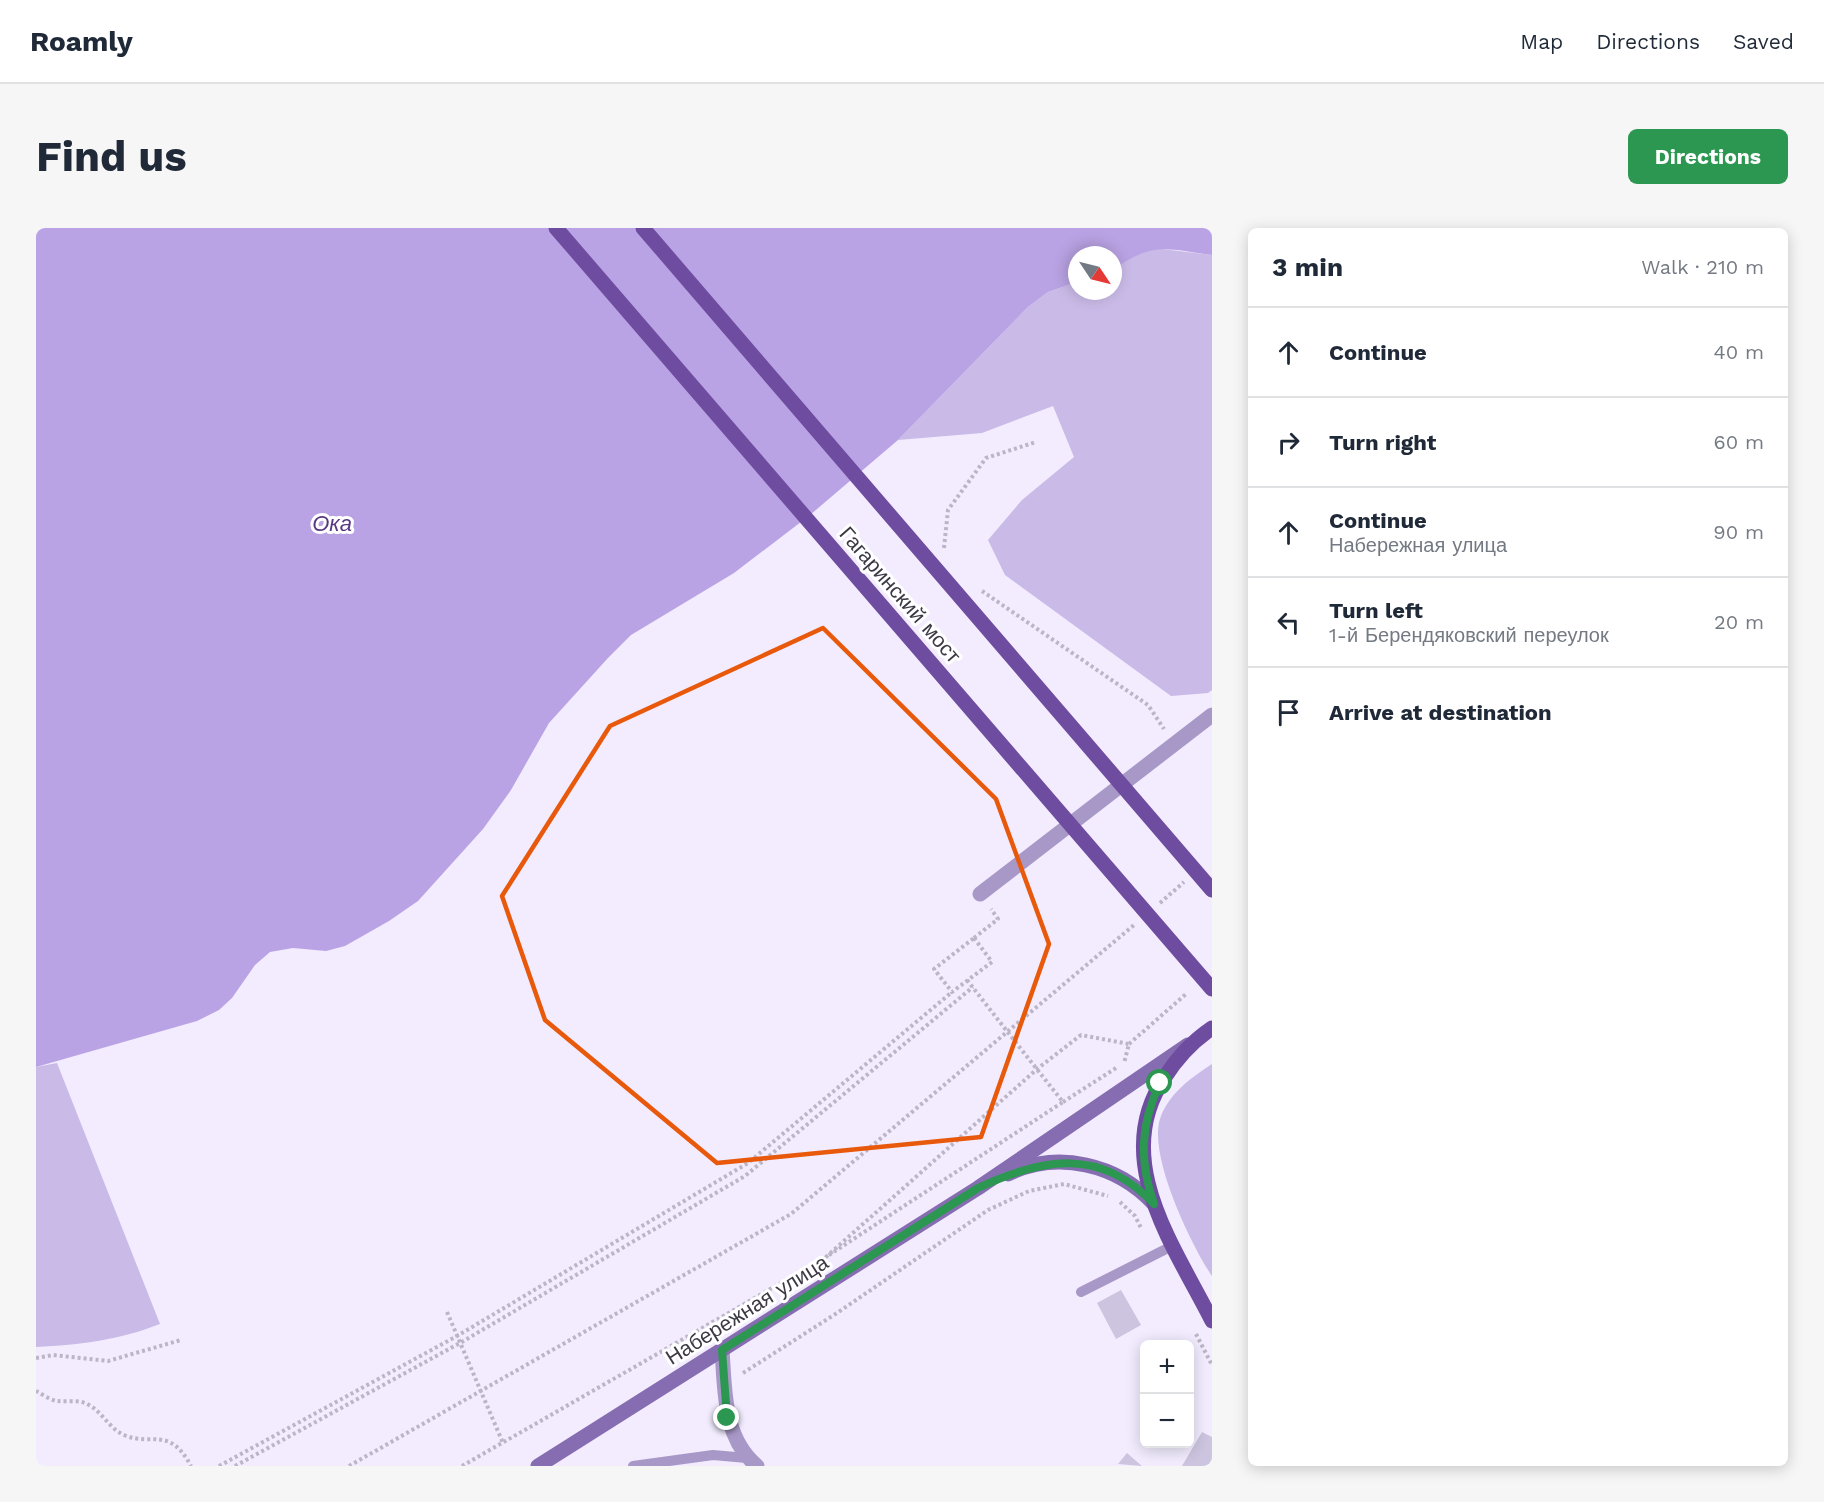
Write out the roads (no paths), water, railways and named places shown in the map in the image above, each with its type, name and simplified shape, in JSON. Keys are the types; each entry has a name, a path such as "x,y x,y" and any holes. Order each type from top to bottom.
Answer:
{"main road":[{"name":"Гагаринский мост","path":"556,228 1212,989"},
{"name":"Гагаринский мост","path":"643,228 1212,890"},
{"path":"1172,844 1212,878"},
{"path":"978,1188 1208,1030"},
{"path":"1208,1030 1173,1064 1156,1092 1146,1119 1142,1159 1154,1204 1212,1322"},
{"path":"978,1188 1012,1172 1040,1164 1086,1164 1129,1182 1154,1204"},
{"name":"Набережная улица","path":"544,1465 978,1188"},
{"path":"1177,1251 1212,1296"}],"street":[{"path":"980,894 1212,716"},
{"path":"722,1350 727,1418 752,1462"}],"lane":[{"path":"1081,1292 1155,1256 1177,1251"},
{"path":"633,1466 713,1455 752,1462"}],"water":[{"name":"Ока","path":"36,228 1212,228 1212,255 1160,249 1139,255 1122,264 1122,246 1068,246 1068,285 1048,292 1028,307 898,440 810,515 734,573 631,635 608,658 549,723 511,790 483,829 418,901 389,921 345,946 326,951 293,948 270,952 255,965 232,998 219,1010 197,1021 36,1067"}]}
